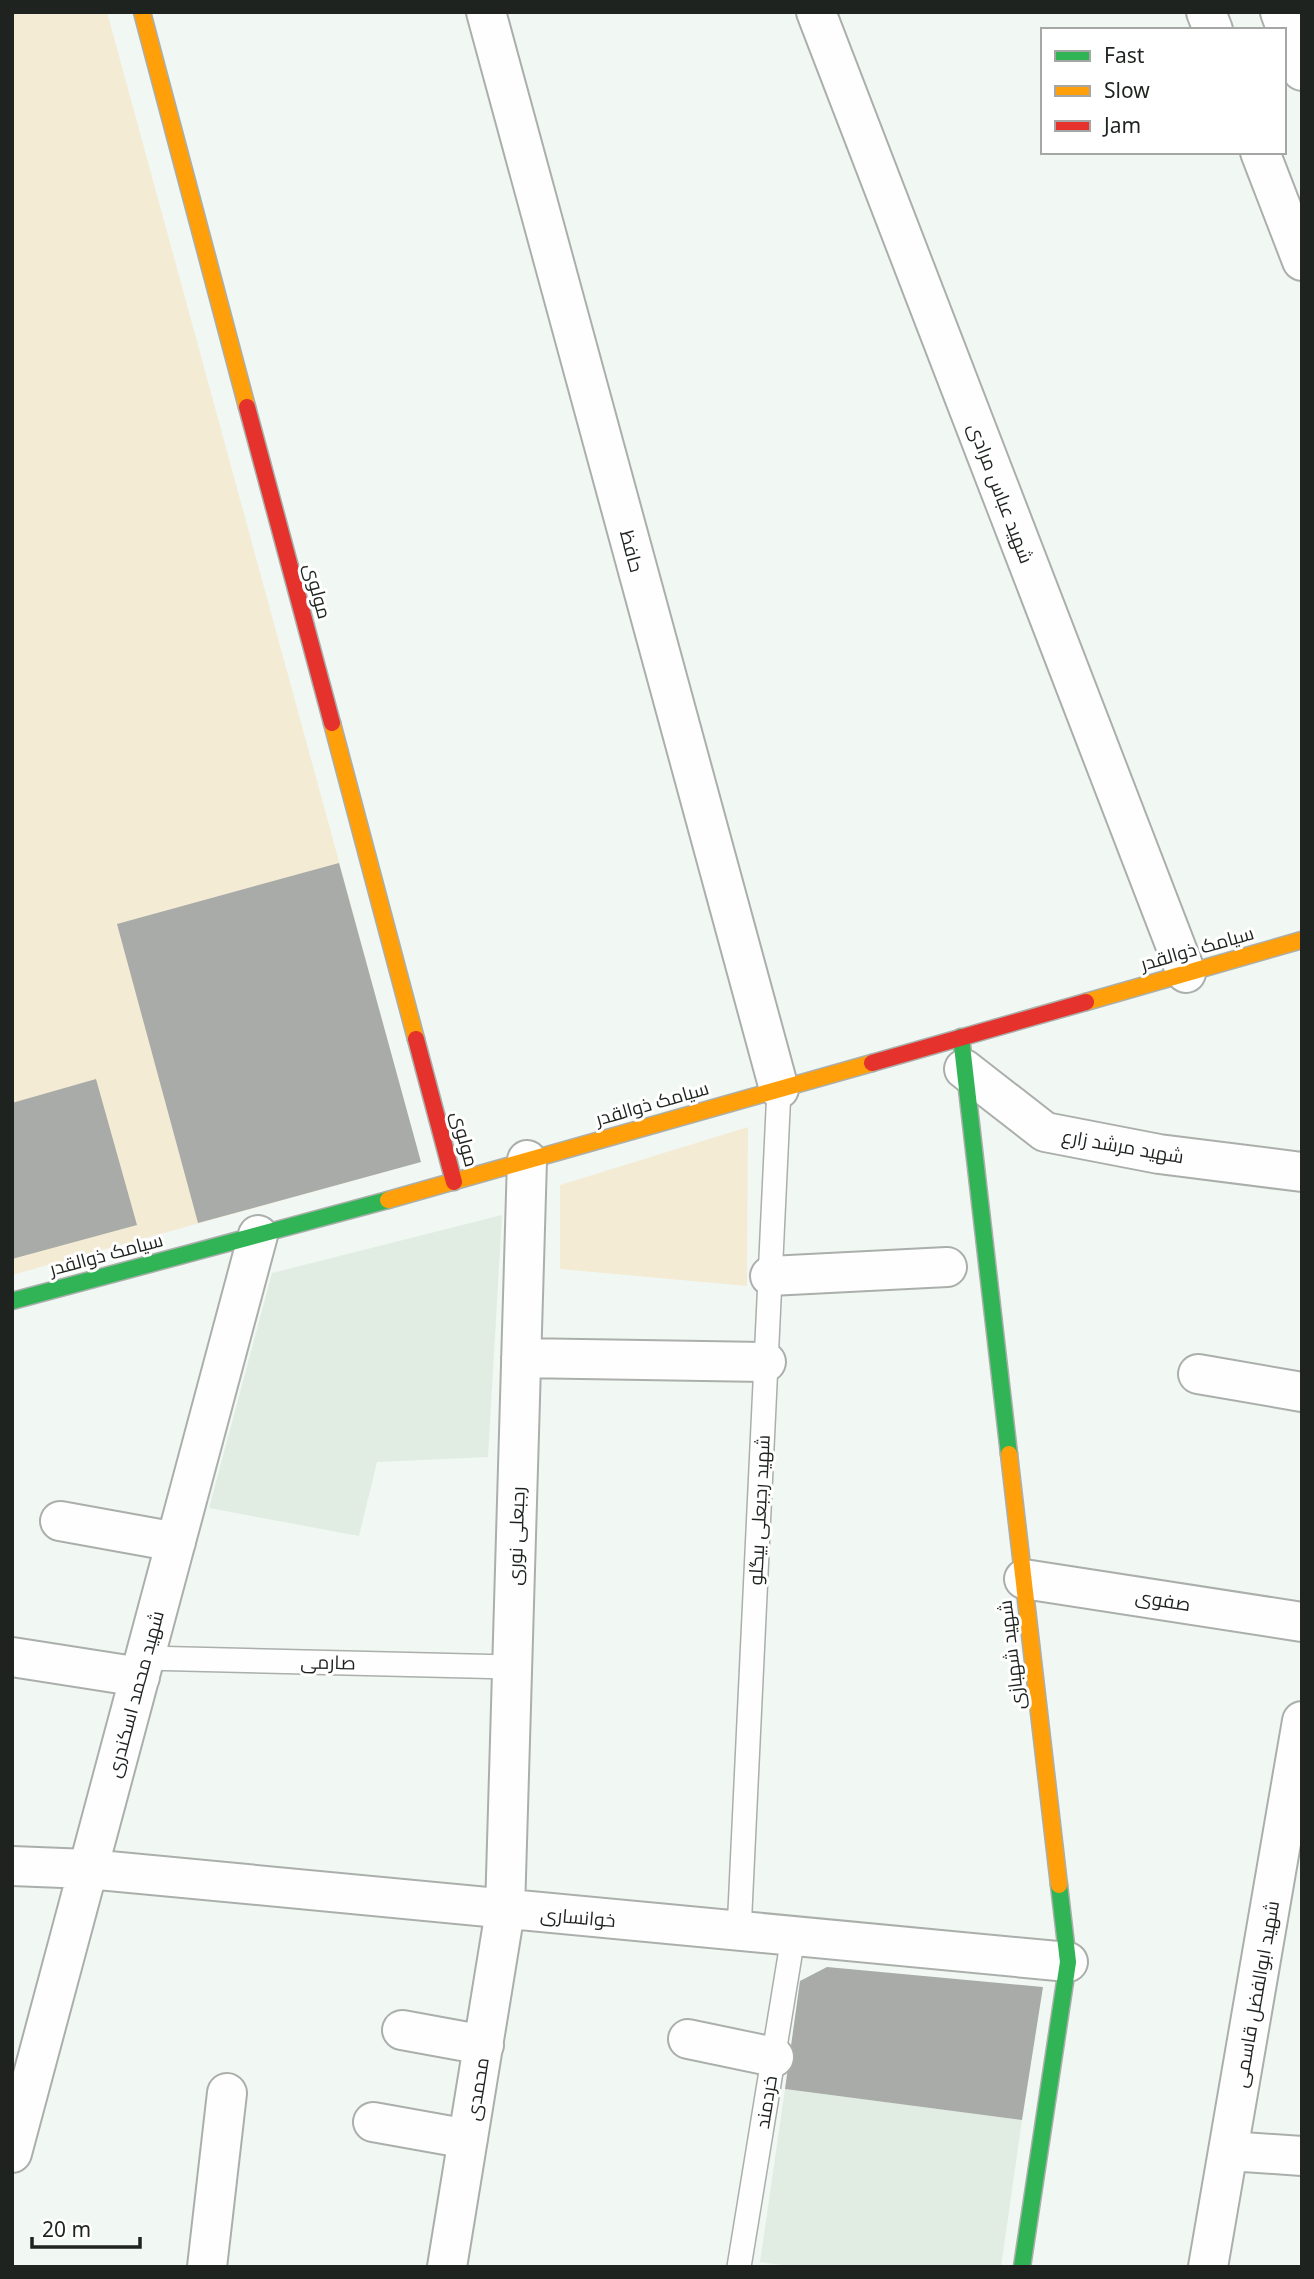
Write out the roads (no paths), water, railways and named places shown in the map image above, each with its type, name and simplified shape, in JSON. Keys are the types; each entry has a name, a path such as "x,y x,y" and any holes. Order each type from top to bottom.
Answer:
{"street":[{"name":"مولوی","path":"142,12 454,1181"},
{"name":"حافظ","path":"486,12 779,1089"},
{"name":"شهید عباس مرادی","path":"816,12 1186,973"},
{"path":"1286,28 1302,71"},
{"path":"1261,154 1302,261"},
{"name":"سیامک ذوالقدر","path":"12,1301 779,1089 963,1053 1186,973 1302,940"},
{"name":"شهید مرشد زارع","path":"963,1053 1045,1132 1159,1154 1302,1172"},
{"name":"شهید شهبازی","path":"963,1053 1068,1962 1022,2267"},
{"name":"رجبعلی نوری","path":"505,1911 527,1160"},
{"name":"شهید محمد اسکندری","path":"12,2153 22,2078 88,1869 258,1235"},
{"path":"770,1276 947,1267"},
{"path":"521,1358 766,1362"},
{"path":"1198,1374 1302,1392"},
{"path":"61,1521 176,1542"},
{"name":"صفوی","path":"1024,1579 1302,1622"},
{"path":"12,1657 142,1668"},
{"name":"شهید ابوالفضل قاسمی","path":"1208,2267 1302,1721"},
{"name":"خوانساری","path":"12,1866 88,1869 505,1911 1068,1962"},
{"name":"محمدی","path":"447,2267 505,1911"},
{"path":"402,2030 484,2045"},
{"path":"688,2039 774,2057"},
{"path":"207,2267 227,2093"},
{"path":"373,2122 468,2140"},
{"path":"1229,2151 1302,2156"}],"lane":[{"name":"شهید رجبعلی بیگلو","path":"740,1932 779,1089"},
{"name":"صارمی","path":"142,1668 512,1667"},
{"name":"خردمند","path":"739,2267 793,1937"}]}
